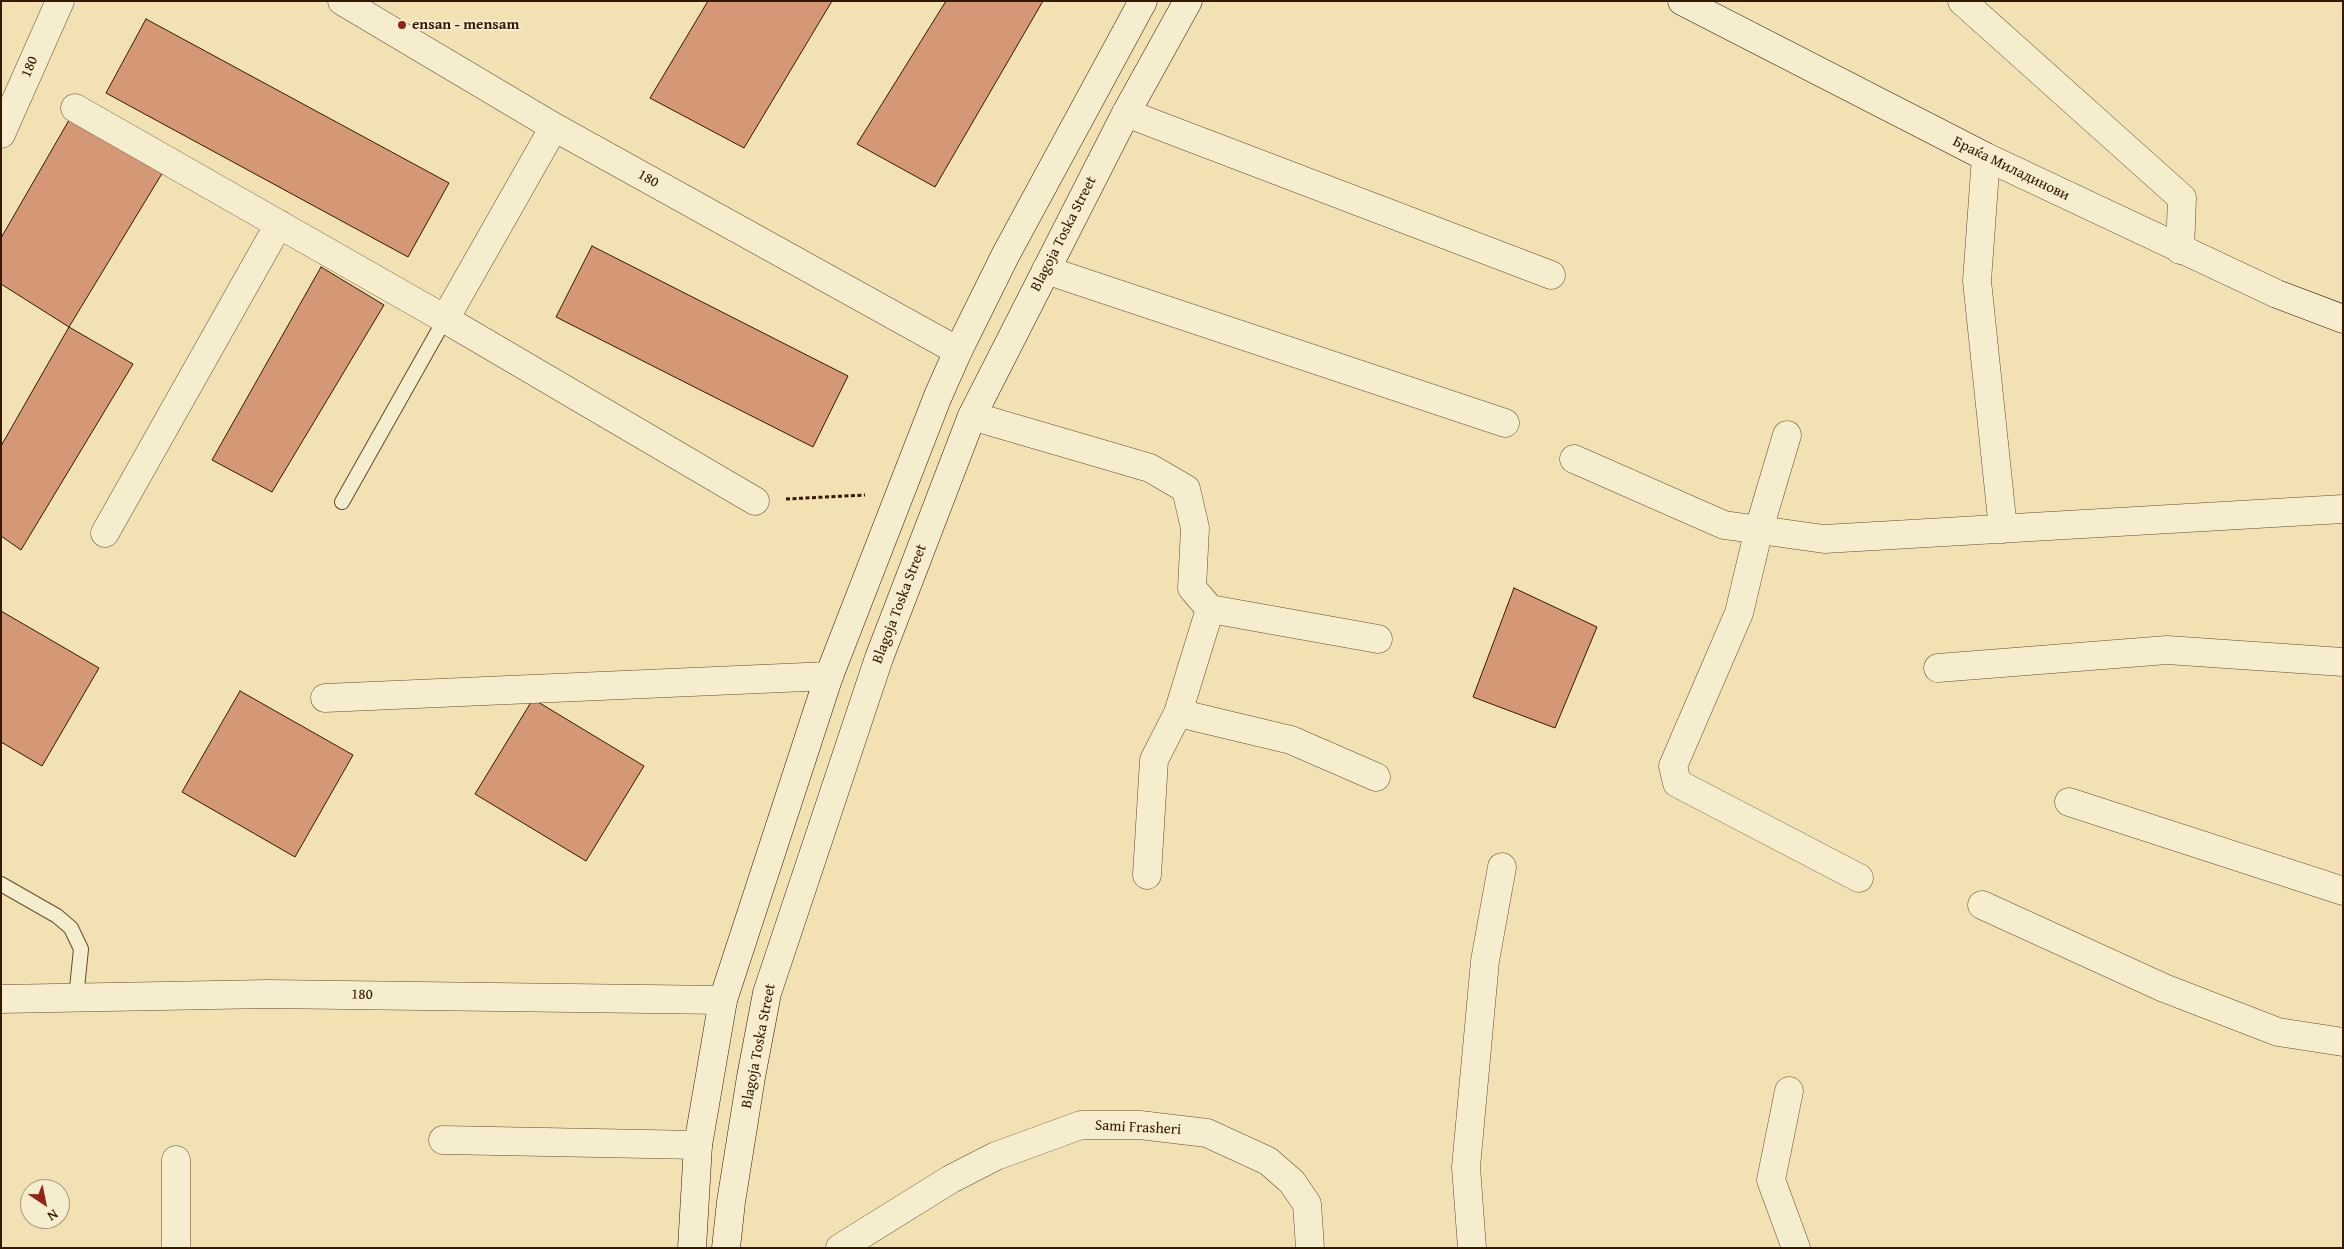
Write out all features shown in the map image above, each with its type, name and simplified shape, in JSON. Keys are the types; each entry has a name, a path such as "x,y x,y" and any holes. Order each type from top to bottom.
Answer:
{"street":[{"name":"180","path":"1,134 60,1"},
{"name":"180","path":"342,1 554,127 958,351"},
{"path":"692,1248 698,1145 723,1000 829,676 938,396 958,351 1006,254 1143,1"},
{"name":"Blagoja Toska Street","path":"726,1248 731,1202 751,1077 767,993 879,658 972,416 1126,113 1188,1"},
{"path":"1962,1 2182,198 2180,250"},
{"name":"Браќа Миладинови","path":"1686,2 1986,158 2277,294 2343,319"},
{"path":"75,108 445,319 755,501"},
{"path":"1126,113 1552,276"},
{"path":"445,319 554,127"},
{"path":"1986,158 1977,281 2003,529"},
{"path":"106,533 280,224"},
{"path":"1046,270 1505,423"},
{"path":"972,416 1150,468 1186,489 1194,528 1192,588 1210,609 1378,639"},
{"path":"1787,435 1759,529 1739,612 1673,766 1678,783 1859,878"},
{"path":"1574,458 1724,525 1824,539 2343,509"},
{"path":"1147,875 1154,760 1178,713 1210,609"},
{"path":"1938,668 2167,650 2343,662"},
{"path":"325,698 829,676"},
{"path":"1178,713 1291,740 1376,777"},
{"path":"2069,802 2343,891"},
{"path":"1472,1248 1466,1167 1484,961 1502,867"},
{"path":"1982,905 2164,988 2278,1032 2343,1042"},
{"name":"180","path":"2,1007 76,998 268,994 723,1000"},
{"path":"1789,1091 1771,1180 1796,1248"},
{"name":"Sami Frasheri","path":"840,1248 951,1179 996,1156 1082,1125 1130,1125 1207,1133 1268,1161 1292,1182 1307,1204 1310,1248"},
{"path":"443,1140 698,1145"},
{"path":"176,1160 176,1248"}],"lane":[{"path":"342,502 445,319"},
{"path":"1,884 57,916 71,928 80,949 76,998"}],"path":[{"path":"755,501 900,492"}],"building":[{"path":"708,1 832,1 744,148 650,98"},
{"path":"946,1 1043,1 935,187 857,144"},
{"path":"146,19 449,183 408,257 106,93"},
{"path":"72,115 169,162 69,327 1,284 1,238"},
{"path":"592,246 848,376 813,447 556,317"},
{"path":"321,267 384,305 272,492 212,460"},
{"path":"69,327 133,364 21,550 1,536 1,446"},
{"path":"1514,588 1597,627 1555,728 1473,697"},
{"path":"1,611 99,668 42,766 1,742"},
{"path":"240,691 353,755 295,857 182,792"},
{"path":"533,699 644,766 586,861 475,794"}],"place":[{"name":"ensan - mensam","path":"402,25"}]}
